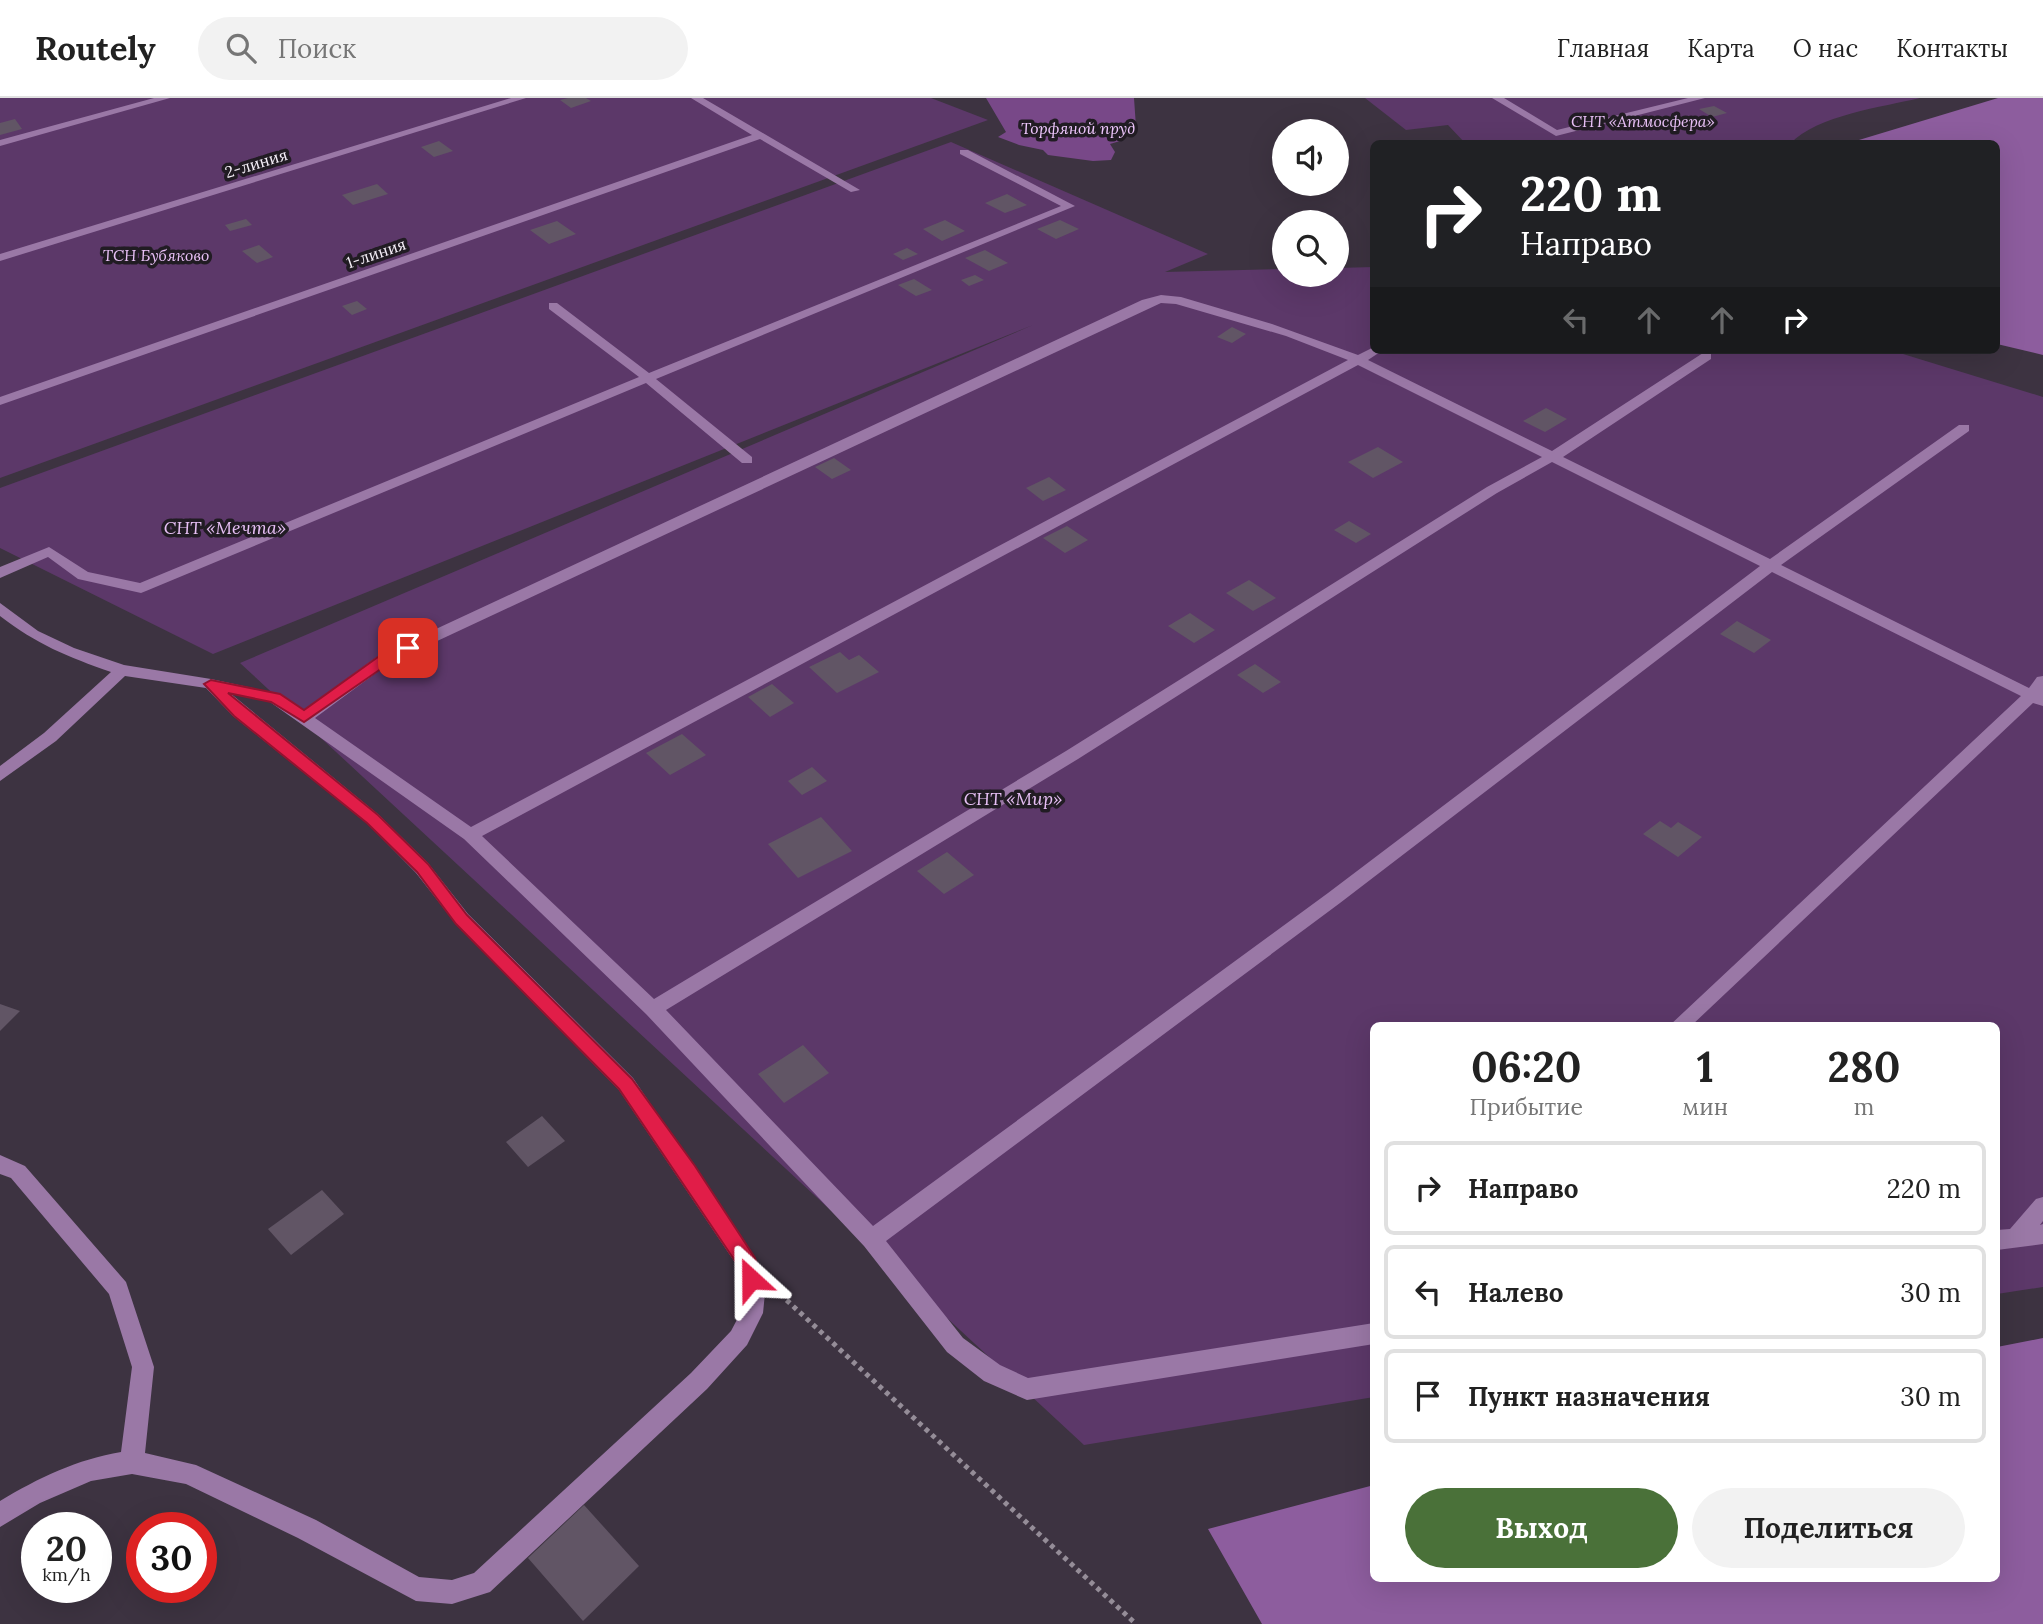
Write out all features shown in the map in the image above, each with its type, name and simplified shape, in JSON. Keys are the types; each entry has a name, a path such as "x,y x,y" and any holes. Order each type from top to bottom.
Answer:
{"street":[{"path":"0,143 165,98"},
{"name":"2-линия","path":"0,258 521,98"},
{"path":"696,98 855,190"},
{"path":"1497,98 1556,133 1698,98"},
{"name":"1-линия","path":"0,401 762,135"},
{"path":"0,573 48,551 83,576 141,588 1070,206 964,152"},
{"path":"304,718 383,660 1146,303 1161,299 1177,300 1325,345 1356,359 1770,566 2039,692 1682,1022"},
{"path":"553,306 624,359 646,380 747,460"},
{"path":"470,835 1370,353"},
{"path":"653,1009 1060,762 1492,489 1581,441 1707,356"},
{"path":"872,1239 1345,889 1770,566 1964,428"},
{"path":"0,608 33,634 69,652 122,670 211,684 275,698 470,835 653,1009 872,1239 955,1345 992,1373 1027,1389 1370,1334"},
{"path":"0,775 50,737 122,670"},
{"path":"0,1515 32,1495 90,1469 132,1462 188,1473 307,1528 416,1588 452,1592 481,1583 699,1381 739,1338 752,1313 754,1293 748,1264 626,1084 462,919 422,868 373,819 239,712 211,684"},
{"path":"0,1164 18,1172 118,1289 143,1367 132,1462"},
{"path":"2006,1239 2043,1206"},
{"path":"2006,1239 2043,1234"}],"path":[{"path":"748,1264 1136,1624"}],"green space":[{"name":"ТСН Бубяково","path":"0,98 931,98 988,120 0,478"},
{"name":"СНТ «Атмосфера»","path":"1365,98 1920,98 1833,119 1795,140 1462,140 1448,125 1406,130"},
{"name":"СНТ «Мир»","path":"951,142 1208,254 1165,272 1272,269 1272,287 1349,287 1349,268 1370,267 1370,354 1903,354 2043,397 2043,1287 2000,1294 2000,1022 1370,1022 1370,1398 1084,1445 240,663 1033,325 213,654 0,548 0,488"}],"shaded area":[{"path":"1998,98 2043,98 2043,355 2000,345 2000,140 1859,140"},
{"path":"2043,1338 2043,1624 1262,1624 1208,1529 1370,1486 1370,1582 2000,1582 2000,1346"}],"water":[{"name":"Торфяной пруд","path":"986,98 1134,98 1136,127 1120,137 1120,141 1110,144 1115,152 1111,160 1093,161 1048,155 1043,150 998,137 1006,132"}],"building":[{"path":"586,98 591,101 571,108 560,100"},
{"path":"1714,106 1727,113 1712,117 1699,109"},
{"path":"15,119 22,129 0,135 0,123"},
{"path":"439,141 453,151 434,157 421,147"},
{"path":"377,184 388,194 353,205 342,195"},
{"path":"1007,194 1027,205 1005,213 985,203"},
{"path":"246,219 252,225 230,231 225,225"},
{"path":"945,220 965,231 942,241 923,229"},
{"path":"1060,220 1079,229 1056,239 1037,229"},
{"path":"557,221 576,234 549,244 530,230"},
{"path":"259,245 273,257 257,263 242,251"},
{"path":"907,248 918,254 903,260 893,254"},
{"path":"985,250 1008,263 989,271 965,258"},
{"path":"975,275 984,280 969,286 961,280"},
{"path":"914,279 932,290 916,296 898,285"},
{"path":"357,301 367,309 352,315 342,306"},
{"path":"1232,327 1246,334 1232,343 1217,337"},
{"path":"1546,408 1567,419 1545,432 1523,421"},
{"path":"1378,447 1403,462 1373,478 1348,462"},
{"path":"834,458 851,470 832,479 815,467"},
{"path":"1049,477 1066,490 1043,501 1026,488"},
{"path":"1349,521 1371,534 1356,543 1334,530"},
{"path":"1067,526 1088,540 1065,553 1043,538"},
{"path":"1249,580 1276,598 1253,611 1226,593"},
{"path":"1190,613 1215,630 1194,643 1168,626"},
{"path":"1737,621 1771,640 1754,653 1720,634"},
{"path":"840,652 849,660 859,655 879,672 837,693 809,667"},
{"path":"1255,664 1281,682 1263,693 1237,675"},
{"path":"772,684 794,703 770,717 748,697"},
{"path":"682,734 706,755 670,775 646,753"},
{"path":"812,767 827,781 802,795 788,781"},
{"path":"821,817 852,851 798,878 768,844"},
{"path":"1660,821 1671,828 1678,822 1702,837 1678,857 1643,834"},
{"path":"947,852 974,875 944,894 917,871"},
{"path":"0,1004 20,1011 0,1031"},
{"path":"803,1045 829,1073 784,1103 758,1074"},
{"path":"542,1116 565,1141 528,1167 506,1142"},
{"path":"322,1190 344,1214 291,1255 268,1229"},
{"path":"584,1505 639,1566 583,1621 528,1558"}],"route":[{"path":"408,648 383,660 304,718 275,698 211,684 239,712 300,758 373,819 422,868 462,919 626,1084 748,1264 751,1279"}],"park label":[{"name":"СНТ «Мечта»","path":"225,527"}]}
